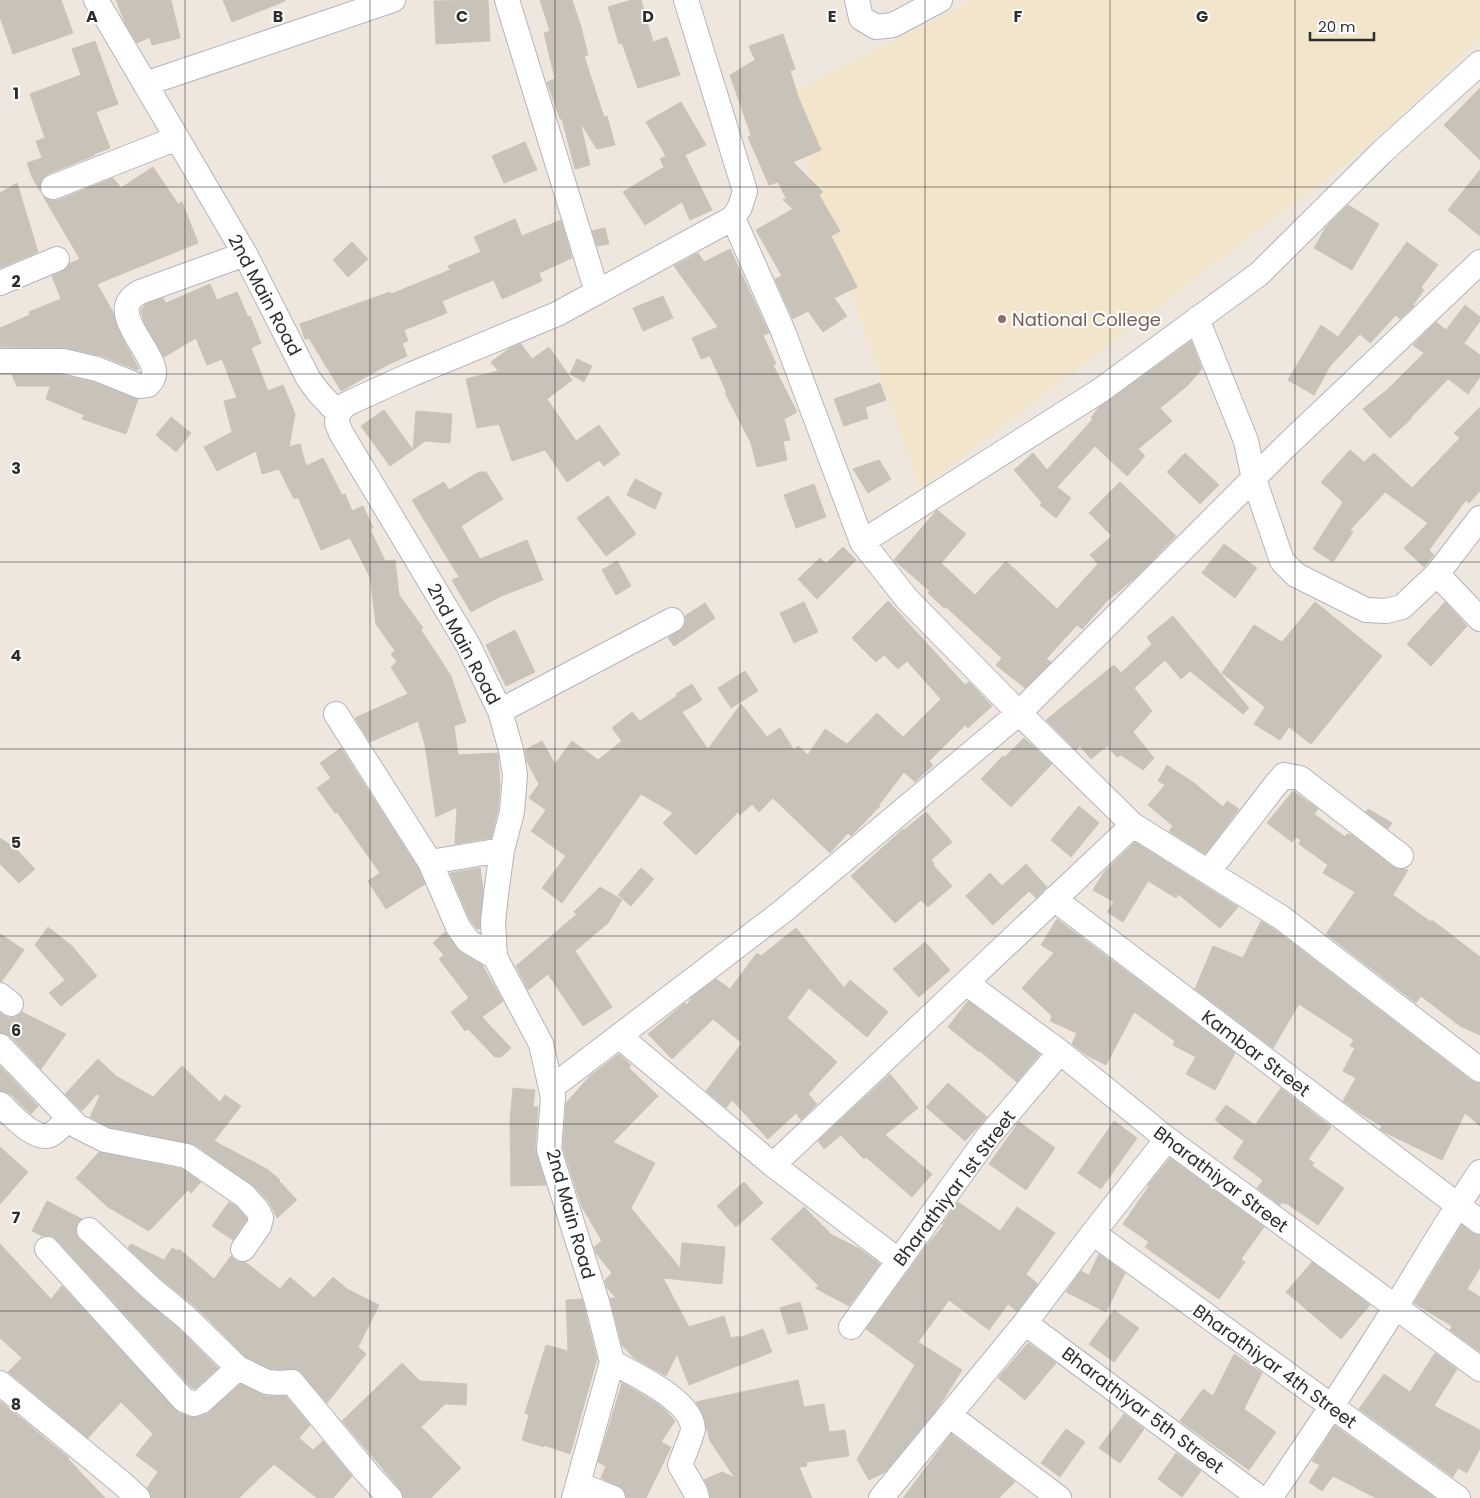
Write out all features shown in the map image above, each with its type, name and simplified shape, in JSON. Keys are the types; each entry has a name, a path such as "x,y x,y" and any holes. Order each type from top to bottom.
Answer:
{"street":[{"name":"2nd Main Road","path":"96,0 245,254 308,378 338,413 337,423 341,433 468,645 500,711 511,750 514,775 512,812 502,850 493,922 495,957 540,1044 553,1097 549,1150 597,1302 612,1362 576,1491"},
{"path":"145,84 393,0"},
{"path":"507,0 597,292"},
{"path":"338,413 345,405 410,375 556,314 733,218 740,207 745,191 686,0"},
{"path":"856,0 861,18 876,27 893,25 940,0"},
{"path":"862,542 1101,390 1259,274 1382,152 1480,63"},
{"path":"53,187 177,138"},
{"path":"733,218 783,331 862,542 907,599 1133,825 1282,918 1480,1070"},
{"path":"0,362 63,361 97,369 139,386 148,385 154,378 154,368 128,319 126,307 130,299 140,292 245,254"},
{"path":"0,283 57,259"},
{"path":"551,1088 783,911 1019,713 1285,447 1480,262"},
{"path":"1197,319 1246,441 1254,479 1282,561 1296,575 1366,610 1386,611 1402,607 1437,574 1480,518"},
{"path":"1437,574 1480,619"},
{"path":"500,711 672,620"},
{"path":"336,714 430,862 458,927 468,941 495,957"},
{"path":"1208,872 1284,775 1300,778 1401,856"},
{"path":"773,1165 1133,825"},
{"path":"430,862 502,850"},
{"name":"Kambar Street","path":"1054,899 1480,1222"},
{"name":"Bharathiyar Street","path":"966,982 1060,1052 1166,1139 1480,1369"},
{"path":"619,1036 773,1165 899,1261"},
{"path":"0,1046 77,1126 105,1140 187,1156 245,1196 258,1210 261,1218 259,1226 243,1249"},
{"name":"Bharathiyar 1st Street","path":"851,1327 987,1138 1060,1052"},
{"path":"0,1104 29,1130 40,1136 51,1135 69,1118"},
{"path":"881,1498 1025,1323 1166,1139"},
{"path":"1270,1498 1332,1407 1480,1172"},
{"path":"89,1230 187,1318 238,1368 267,1382 292,1382 390,1498"},
{"name":"Bharathiyar 4th Street","path":"1093,1233 1458,1498"},
{"path":"47,1249 184,1400 194,1404 202,1401 238,1368"},
{"name":"Bharathiyar 5th Street","path":"1025,1323 1260,1498"},
{"path":"612,1362 664,1391 691,1416 693,1431 680,1465 697,1498"},
{"path":"0,1383 124,1484 138,1498"},
{"path":"950,1415 1059,1498"},
{"path":"576,1491 613,1498"}],"shaded area":[{"name":"National College","path":"970,0 1480,0 1480,39 1367,148 920,489 783,97"}],"building":[{"path":"0,0 61,0 73,33 13,54 0,17"},
{"path":"116,0 171,0 180,38 152,45 150,37 137,43 125,23"},
{"path":"223,0 285,0 285,1 232,22"},
{"path":"488,0 490,41 436,44 434,1"},
{"path":"540,0 572,0 588,55 584,56 604,117 607,116 615,145 597,149 580,122 590,165 575,169 562,119 560,119 547,82 555,79 544,33 550,31"},
{"path":"631,0 641,0 653,42 667,37 680,75 638,88 622,43 619,44 608,7"},
{"path":"783,34 795,69 790,71 799,99 821,150 793,162 823,192 819,195 840,231 831,236 857,287 834,298 847,316 823,332 808,311 793,319 775,279 782,276 756,230 793,209 783,200 786,198 778,182 769,185 748,137 751,135 730,75 755,60 749,46"},
{"path":"95,41 118,104 96,112 110,148 48,174 42,179 40,191 27,163 42,158 36,141 45,138 30,94 81,75 72,49"},
{"path":"1480,88 1480,160 1444,125"},
{"path":"681,102 706,145 685,155 712,210 690,220 682,202 645,225 623,192 664,167 660,159 666,156 646,122"},
{"path":"525,142 537,170 504,183 492,156"},
{"path":"153,167 178,204 182,202 198,243 97,284 114,314 120,334 139,369 137,370 102,356 66,348 0,347 0,328 30,315 29,312 61,299 52,276 80,259 43,196 51,200 58,200 113,178 121,188"},
{"path":"1480,170 1480,236 1448,210"},
{"path":"17,183 38,252 0,268 0,193"},
{"path":"1348,205 1379,224 1352,270 1314,248 1326,227"},
{"path":"515,219 522,236 561,220 572,258 539,273 542,281 502,299 494,280 442,301 447,313 404,330 408,341 402,343 407,356 341,391 309,338 305,339 300,324 390,292 391,294 450,270 448,266 481,252 474,237"},
{"path":"605,228 609,244 597,246 592,231"},
{"path":"352,242 368,259 348,277 333,260"},
{"path":"1407,242 1438,265 1421,287 1424,290 1414,306 1400,319 1396,315 1370,343 1360,334 1330,366 1314,395 1288,380 1321,325 1338,337"},
{"path":"730,249 769,333 763,335 776,364 773,365 797,412 784,419 790,440 783,441 787,460 757,467 751,443 725,393 727,393 710,356 701,359 692,338 718,327 674,266 698,253 704,262"},
{"path":"210,284 217,300 237,292 248,317 250,316 261,343 251,348 268,391 283,385 295,414 289,447 300,444 306,466 323,458 342,495 345,494 352,511 363,506 373,528 370,529 385,561 395,560 399,595 423,628 421,630 451,676 466,722 454,726 458,755 498,753 500,787 498,810 491,838 455,844 457,807 436,817 425,745 418,721 370,742 355,718 408,694 391,667 397,662 391,654 395,651 376,624 370,577 350,538 321,550 298,497 294,499 279,469 262,474 256,451 217,471 204,447 232,432 224,401 237,398 222,359 207,365 196,338 164,357 144,322 141,310 146,304 163,298 166,303"},
{"path":"663,296 673,318 643,331 633,308"},
{"path":"1465,305 1480,317 1480,321 1464,343 1480,355 1480,377 1468,394 1448,379 1412,418 1390,438 1363,409 1387,390 1424,353 1413,345 1436,322 1446,330"},
{"path":"1191,341 1202,369 1187,386 1160,408 1172,421 1138,449 1145,456 1127,476 1095,446 1057,487 1071,498 1056,518 1040,505 1042,503 1014,470 1033,453 1047,470 1093,419 1091,418 1098,408"},
{"path":"521,344 532,359 549,347 572,380 547,399 576,441 599,425 620,454 604,466 599,460 567,482 545,450 512,461 499,424 477,428 466,379 498,371 491,362 510,348"},
{"path":"577,359 592,366 584,382 570,374"},
{"path":"12,375 61,375 93,382 138,399 126,434 82,419 84,415 46,399 50,386 17,386"},
{"path":"880,383 886,400 865,407 868,418 844,426 834,399"},
{"path":"1480,407 1480,491 1469,503 1466,500 1429,550 1434,555 1424,567 1404,548 1428,523 1385,492 1350,530 1353,532 1333,562 1313,549 1343,502 1321,482 1350,450 1364,462 1374,453 1412,488 1460,438 1454,433"},
{"path":"384,410 413,450 390,466 361,426"},
{"path":"416,411 452,414 450,443 425,441 413,450"},
{"path":"171,417 191,433 176,452 156,435"},
{"path":"1185,453 1219,485 1200,504 1167,472"},
{"path":"879,460 891,479 868,493 853,469"},
{"path":"479,472 486,472 503,499 461,526 480,559 527,540 543,580 501,596 471,612 452,580 459,577 412,500 444,482 449,490"},
{"path":"635,479 662,493 655,509 627,495"},
{"path":"1120,482 1176,536 1136,577 1107,601 1082,629 1077,625 1046,659 1051,662 1025,688 996,665 1002,658 946,607 944,608 928,593 930,591 894,560 937,510 966,534 941,563 975,595 1006,561 1057,609 1098,564 1090,555 1112,536 1089,513"},
{"path":"814,484 826,517 796,528 784,495"},
{"path":"608,496 636,534 606,556 577,518"},
{"path":"1224,544 1257,568 1235,598 1202,573"},
{"path":"843,547 856,560 817,599 798,579 820,558 826,564"},
{"path":"617,561 631,586 616,595 602,570"},
{"path":"888,601 965,685 969,682 992,706 968,728 965,725 929,761 933,765 915,782 904,772 880,806 851,836 848,833 830,853 773,798 759,812 752,804 740,815 738,812 696,855 663,823 673,813 641,794 562,903 542,888 566,856 531,831 546,810 529,798 539,784 527,762 525,750 542,741 555,764 572,741 598,760 622,741 612,728 632,712 640,721 692,684 702,700 682,712 708,749 741,704 767,737 780,728 794,750 798,746 808,755 825,729 847,744 877,713 903,737 941,699 907,661 898,669 884,655 876,662 852,638"},
{"path":"804,602 818,632 794,643 780,613"},
{"path":"1315,602 1382,656 1311,744 1289,727 1280,740 1254,724 1265,707 1222,673 1254,625 1282,642"},
{"path":"1445,602 1467,626 1431,666 1407,644"},
{"path":"705,603 715,618 674,646 668,638 683,628 686,621 685,616"},
{"path":"1173,616 1249,708 1243,714 1190,671 1181,679 1165,660 1134,688 1152,711 1133,732 1154,758 1143,770 1121,755 1117,757 1107,746 1091,759 1080,746 1076,750 1046,720 1114,665 1121,673 1152,644 1147,637"},
{"path":"515,630 535,672 506,686 486,645"},
{"path":"745,671 758,691 731,708 718,688"},
{"path":"1024,738 1052,764 1011,807 981,779"},
{"path":"341,748 418,868 425,884 386,909 368,881 380,873 337,812 335,813 317,788 331,778 320,763"},
{"path":"1167,765 1194,783 1223,807 1227,801 1239,809 1205,854 1169,831 1173,826 1148,805 1165,785 1158,781"},
{"path":"1293,791 1318,809 1314,814 1345,837 1347,834 1352,835 1393,867 1408,870 1393,895 1431,922 1432,920 1480,957 1480,1035 1460,1026 1421,996 1416,1003 1326,934 1355,892 1323,873 1328,865 1299,844 1301,840 1296,837 1292,842 1267,823"},
{"path":"1079,806 1099,823 1071,857 1051,840"},
{"path":"1368,809 1392,823 1388,829 1366,812"},
{"path":"926,812 952,842 931,860 934,863 933,865 952,886 928,907 921,900 895,923 851,876 903,829"},
{"path":"0,838 16,849 35,869 19,883 0,864"},
{"path":"1135,842 1238,907 1220,928 1178,894 1176,898 1148,881 1123,922 1107,912 1114,902 1093,890 1105,871"},
{"path":"1026,864 1047,887 1036,898 1029,891 993,925 966,896 990,873 1002,886"},
{"path":"480,868 483,890 480,929 477,929 470,920 450,873"},
{"path":"641,868 654,879 631,906 618,895"},
{"path":"600,887 622,900 608,923 575,951 612,1007 583,1026 548,974 528,990 516,966 577,914 574,912"},
{"path":"1057,919 1235,1053 1215,1090 1186,1074 1196,1057 1173,1045 1175,1041 1134,1012 1106,1065 1085,1054 1072,1044 1077,1033 1050,1021 1052,1016 1022,988 1054,953 1041,945"},
{"path":"1261,921 1472,1081 1480,1083 1480,1126 1465,1113 1442,1160 1384,1132 1380,1129 1382,1126 1343,1101 1356,1078 1343,1071 1355,1048 1350,1046 1354,1040 1299,1004 1273,1048 1195,989 1213,946 1243,958"},
{"path":"48,927 72,946 97,976 61,1006 49,993 65,980 35,945"},
{"path":"796,928 844,988 850,980 888,1012 867,1037 809,988 787,1018 837,1062 808,1094 817,1104 801,1120 796,1113 768,1139 732,1100 726,1108 706,1091 742,1043 713,1019 672,1059 648,1034 685,1003 687,1005 692,997 716,979 730,989 757,953 761,956"},
{"path":"445,932 461,953 482,965 503,1001 482,1017 511,1048 501,1057 495,1057 468,1029 465,1031 451,1012 469,998 439,959 444,955 433,943"},
{"path":"0,934 24,950 0,982"},
{"path":"925,942 950,970 919,997 893,969"},
{"path":"968,1001 1040,1054 1017,1082 948,1027"},
{"path":"22,1012 66,1034 41,1069 10,1036 0,1033 0,1013 9,1018 16,1017"},
{"path":"619,1054 631,1065 629,1068 658,1096 613,1142 655,1163 631,1208 680,1268 682,1243 725,1247 722,1284 663,1278 689,1327 724,1316 731,1338 739,1336 739,1338 763,1329 772,1352 689,1385 677,1354 666,1376 634,1358 622,1345 610,1298 616,1298 607,1288 605,1280 612,1273 596,1253 594,1247 602,1241 582,1207 563,1148 566,1103 590,1076"},
{"path":"98,1059 116,1076 153,1097 182,1066 220,1102 225,1095 241,1106 214,1141 267,1169 280,1180 297,1200 277,1218 269,1202 255,1187 195,1145 109,1127 90,1117 100,1096 97,1094 82,1111 65,1094"},
{"path":"0,1066 38,1106 31,1114 10,1094 0,1091"},
{"path":"890,1074 918,1108 885,1135 932,1174 912,1197 866,1157 864,1159 841,1135 824,1149 818,1141"},
{"path":"948,1083 987,1117 965,1141 926,1107"},
{"path":"513,1088 535,1090 533,1107 538,1107 535,1149 546,1185 511,1186 510,1121"},
{"path":"1281,1088 1331,1127 1308,1159 1314,1163 1312,1166 1344,1188 1318,1225 1286,1203 1282,1202 1280,1205 1257,1188 1263,1180 1233,1158 1244,1141 1215,1120 1226,1105 1255,1125"},
{"path":"1114,1121 1137,1138 1101,1189 1078,1173"},
{"path":"1019,1122 1055,1148 1026,1190 989,1164"},
{"path":"0,1147 28,1172 0,1204"},
{"path":"99,1152 182,1169 201,1182 191,1193 188,1190 149,1231 108,1207 76,1178"},
{"path":"1170,1158 1264,1227 1241,1259 1245,1262 1219,1299 1145,1247 1149,1242 1123,1224 1148,1185"},
{"path":"744,1182 763,1203 736,1227 717,1206"},
{"path":"47,1201 82,1219 76,1227 76,1234 80,1240 143,1299 178,1328 218,1368 195,1389 192,1388 57,1240 52,1236 42,1236 32,1231"},
{"path":"229,1202 236,1206 247,1219 233,1240 212,1226"},
{"path":"958,1202 1000,1231 1017,1207 1055,1233 1026,1274 1038,1284 1017,1311 1008,1304 989,1330 949,1300 918,1342 962,1370 938,1408 885,1472 869,1480 857,1459 915,1365 866,1329 927,1245 944,1225 942,1224"},
{"path":"804,1207 832,1235 860,1249 880,1264 849,1306 815,1288 819,1286 771,1239"},
{"path":"1462,1225 1472,1233 1480,1235 1480,1268 1467,1289 1480,1297 1480,1352 1450,1330 1452,1326 1414,1303"},
{"path":"0,1244 51,1299 62,1286 179,1413 190,1417 207,1414 240,1384 265,1396 286,1396 310,1425 299,1438 313,1450 323,1441 352,1476 333,1498 317,1498 274,1464 239,1498 151,1498 147,1488 158,1472 136,1455 153,1434 121,1402 88,1438 8,1372 22,1358 0,1338"},
{"path":"131,1244 164,1260 172,1248 178,1251 179,1249 214,1279 231,1256 236,1261 245,1262 280,1289 290,1277 314,1298 333,1277 347,1289 379,1305 358,1347 366,1354 327,1403 298,1370 271,1369 246,1357 197,1308 161,1279 128,1248"},
{"path":"1099,1254 1125,1273 1106,1312 1066,1292 1081,1271 1089,1275"},
{"path":"1312,1262 1370,1305 1341,1339 1286,1292"},
{"path":"582,1299 597,1359 570,1454 522,1440 529,1415 525,1413 546,1345 568,1351 566,1300"},
{"path":"800,1302 808,1329 788,1334 780,1308"},
{"path":"1114,1310 1139,1328 1114,1362 1089,1344"},
{"path":"1028,1343 1056,1363 1025,1400 998,1378"},
{"path":"1435,1353 1457,1369 1434,1406 1480,1430 1480,1448 1467,1473 1458,1468 1453,1477 1359,1409 1384,1374 1410,1392"},
{"path":"1234,1354 1262,1373 1244,1409 1276,1432 1249,1470 1180,1421 1203,1389 1213,1396"},
{"path":"402,1363 420,1381 467,1384 466,1405 445,1404 421,1427 461,1468 431,1498 404,1498 400,1489 342,1421"},
{"path":"798,1380 804,1407 824,1404 829,1432 845,1430 849,1456 806,1462 807,1466 799,1467 812,1498 710,1498 708,1487 704,1480 722,1472 735,1478 710,1441 703,1415 696,1402"},
{"path":"622,1383 653,1401 675,1421 661,1442 671,1447 646,1498 626,1498 623,1489 601,1478 606,1466 598,1462"},
{"path":"0,1401 69,1458 105,1498 0,1498"},
{"path":"1124,1414 1144,1429 1120,1463 1099,1448"},
{"path":"1335,1426 1435,1498 1376,1498 1333,1476 1322,1491 1309,1482 1320,1465 1312,1461"},
{"path":"1066,1429 1085,1442 1060,1477 1041,1463"},
{"path":"951,1434 1015,1482 999,1498 903,1498"},
{"path":"1176,1453 1201,1471 1182,1497 1158,1479"}],"place":[{"name":"National College","path":"1002,319"}]}
